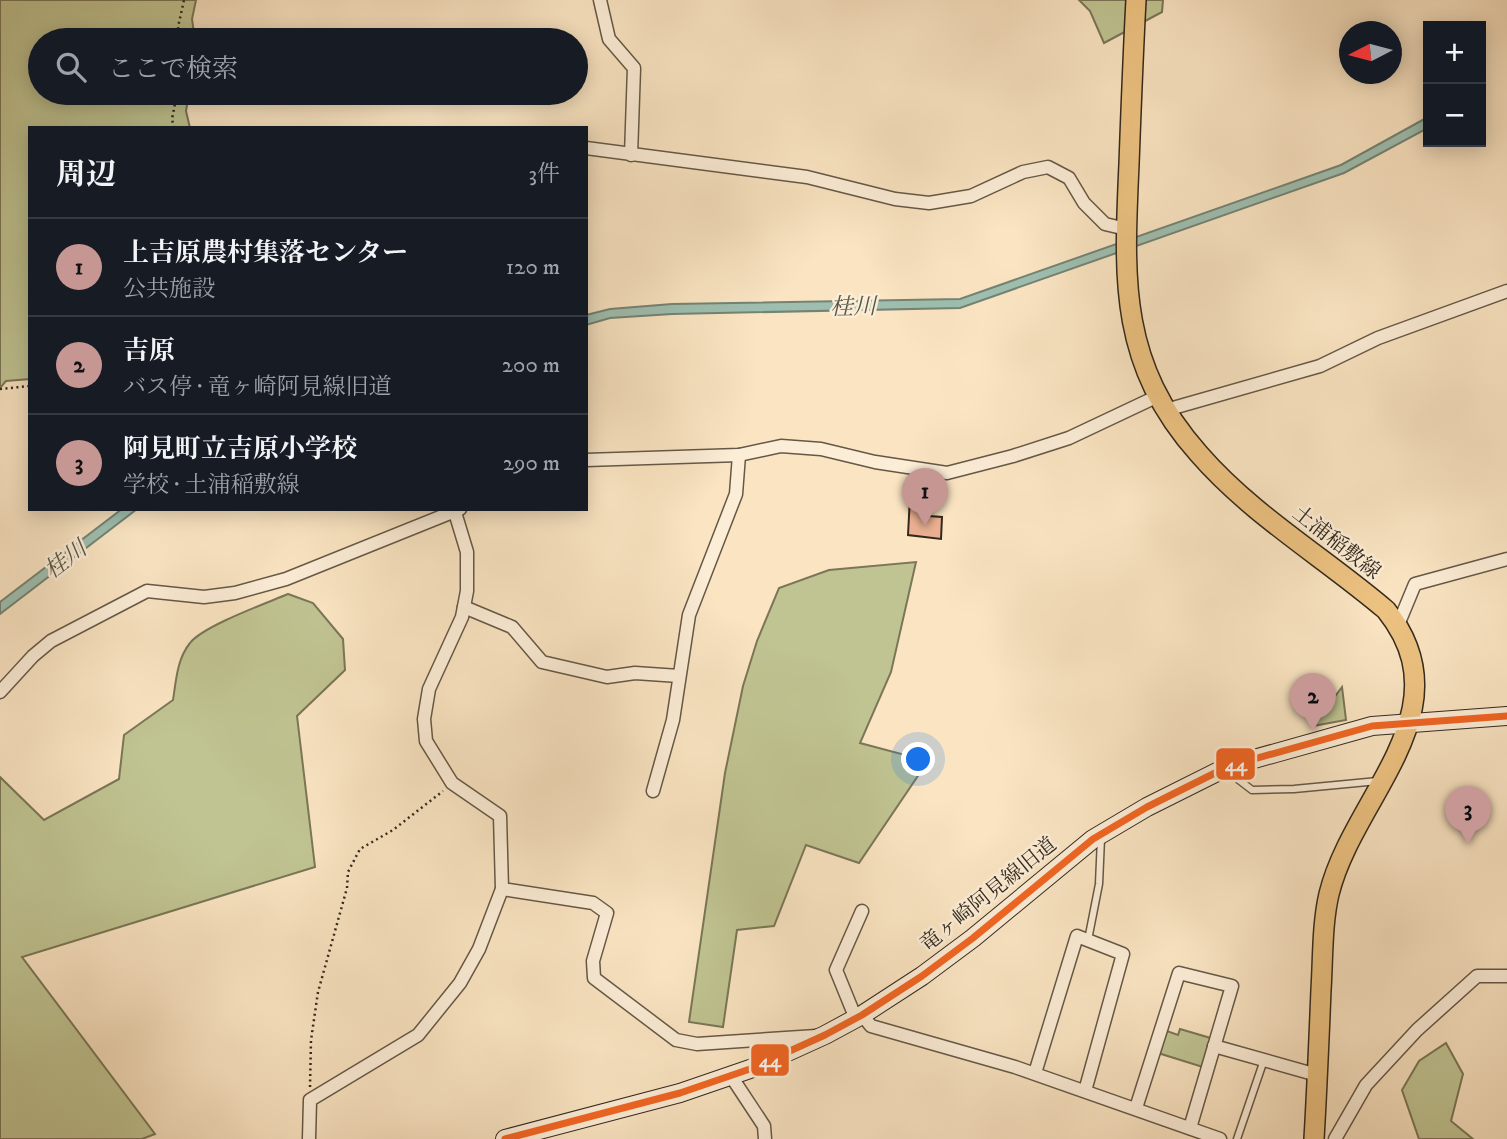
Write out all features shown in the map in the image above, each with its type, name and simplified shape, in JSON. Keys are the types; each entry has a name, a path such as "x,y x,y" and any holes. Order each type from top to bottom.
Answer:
{"main road":[{"name":"土浦稲敷線","path":"1136,0 1126,229 1126,289 1136,343 1162,403 1194,449 1223,479 1386,610 1398,625 1414,660 1416,696 1410,722 1329,893 1323,944 1314,1139"}],"street":[{"path":"600,0 609,39 634,68 631,155"},
{"path":"588,148 807,177 895,199 929,203 971,196 1023,172 1048,167 1069,178 1084,203 1105,224 1126,229"},
{"path":"588,460 739,455 781,446 821,449 875,462 947,473 1069,438 1162,403 1320,366 1378,338 1507,291"},
{"path":"653,791 673,720 689,615 736,494 739,455"},
{"path":"0,692 33,656 51,641 147,591 204,597 235,593 286,579 455,511"},
{"path":"309,1139 310,1100 418,1035 460,983 479,949 502,889 500,816 452,783 426,741 424,719 429,689 462,617 467,591 467,552 457,511"},
{"path":"1398,625 1415,584 1507,559"},
{"path":"464,607 512,627 541,662 607,677 635,673 679,676"},
{"name":"竜ヶ崎阿見線旧道","path":"505,1139 680,1093 774,1059 825,1035 859,1017 933,968 1101,834 1172,793 1229,766 1372,726 1507,716"},
{"path":"502,889 593,903 607,913 593,961 594,978 676,1040 697,1044 825,1035"},
{"path":"862,911 836,970 859,1017 871,1026 1035,1073 1220,1139"},
{"path":"1035,1073 1077,936 1123,954 1085,1091"},
{"path":"1136,1108 1179,973 1232,986 1190,1128"},
{"path":"1335,1139 1366,1085 1417,1030 1477,976 1507,976"},
{"path":"1214,1046 1317,1075"},
{"path":"731,1076 764,1126 765,1139"}],"lane":[{"path":"1229,766 1239,780 1252,790 1294,789 1383,780"},
{"path":"1088,940 1099,884 1101,834"},
{"path":"1237,1139 1264,1060"}],"path":[{"path":"178,28 184,0"},
{"path":"174,126 175,105"},
{"path":"0,389 28,386"},
{"path":"310,1100 310,1040 318,992 347,888 348,872 360,849 393,830 452,783"}],"green space":[{"path":"0,0 196,0 192,19 193,28 28,28 28,105 187,105 190,126 28,126 28,379 6,381 0,388"},
{"path":"1079,0 1163,0 1162,12 1104,43 1090,11"},
{"path":"916,562 891,672 860,743 928,761 859,863 806,845 774,926 737,930 723,1027 689,1022 725,773 743,686 757,641 779,588 829,570"},
{"path":"288,594 313,603 343,639 345,670 297,716 315,867 22,957 155,1134 142,1139 0,1139 0,777 44,820 119,779 124,735 173,700 180,663 190,643 221,622"},
{"path":"1342,687 1346,720 1313,726"},
{"path":"1180,1029 1214,1039 1206,1068 1158,1053 1164,1030 1178,1035"},
{"path":"1446,1043 1463,1074 1451,1121 1473,1139 1419,1139 1402,1090 1419,1061"}],"water":[{"name":"桂川","path":"1423,120 1423,131 1344,173 960,308 672,314 610,318 588,324 588,314 610,309 672,304 960,299 1341,165"},
{"name":"桂川","path":"119,511 134,511 0,614 0,602"}],"building":[{"path":"910,497 922,498 922,511 929,516 942,517 941,539 908,535"}],"transit line":[{"name":"44","path":"505,1139 680,1093 750,1069 825,1035 862,1015 922,976 973,938 1093,839 1147,807 1229,766 1372,726 1507,716"}],"place":[{"name":"上吉原農村集落センター","path":"925,526"},
{"name":"吉原","path":"1313,731"},
{"name":"阿見町立吉原小学校","path":"1468,844"}]}
